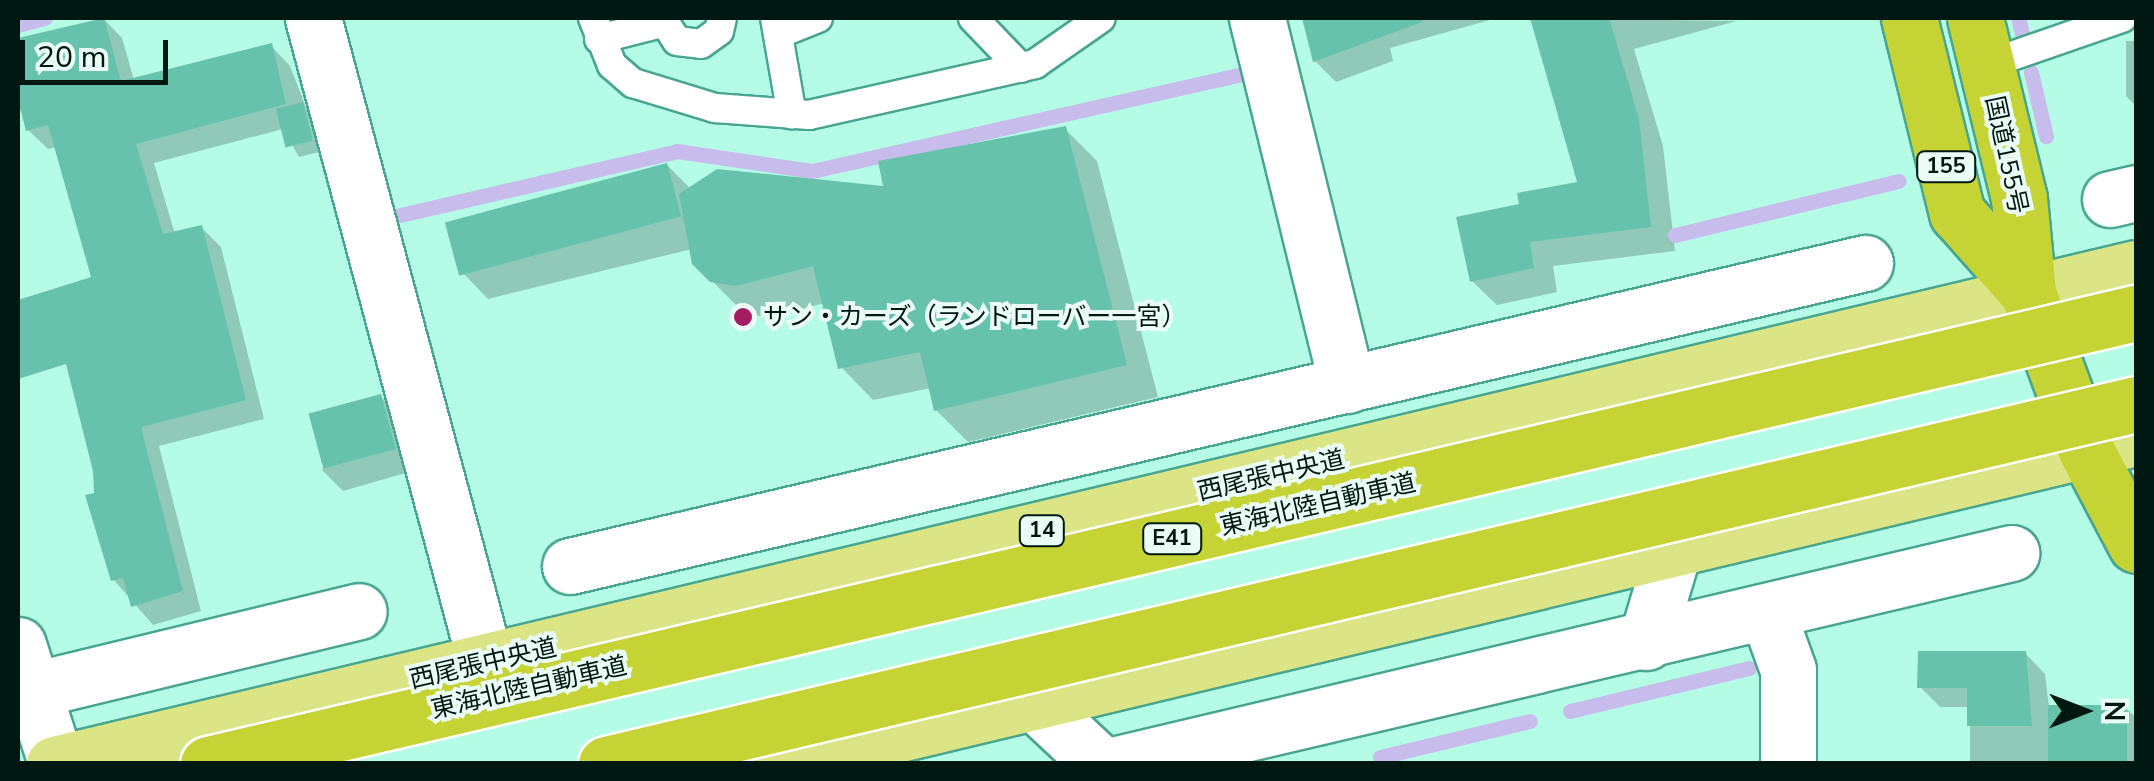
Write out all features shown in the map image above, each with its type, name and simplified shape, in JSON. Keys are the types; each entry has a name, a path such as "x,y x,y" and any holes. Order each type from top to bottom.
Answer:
{"highway":[{"name":"国道155号","path":"1909,18 1958,213 2028,293 2112,444 2136,545"},
{"name":"国道155号","path":"1980,41 2019,198 2028,293"},
{"name":"東海北陸自動車道","path":"208,764 2136,313"},
{"path":"606,764 2136,406"}],"main road":[{"name":"西尾張中央道","path":"55,763 486,664 2136,268"},
{"path":"774,764 2112,444"}],"street":[{"path":"313,18 486,664"},
{"path":"1257,18 1371,380 1414,442"},
{"path":"570,566 1865,263"},
{"path":"1646,642 1674,548"},
{"path":"1117,764 1219,752 2011,553"},
{"path":"55,763 25,668 359,611"},
{"path":"1768,614 1788,670 1788,764"},
{"path":"1033,700 1100,764"}],"lane":[{"path":"722,18 719,31 701,44 676,41 662,20 596,28 612,65 633,82 674,99 792,115 852,110 1020,68 1078,39 1101,18"},
{"path":"792,115 776,26 818,18"},
{"path":"973,18 1020,68"},
{"path":"1980,41 2122,18"}],"building":[{"path":"104,18 121,81 272,43 286,104 136,144 163,234 202,225 246,400 141,427 183,591 131,607 123,578 111,581 85,495 94,493 93,471 66,364 18,379 18,300 91,277 48,125 26,131 18,99 18,38"},
{"path":"1302,18 1422,18 1422,22 1313,62"},
{"path":"1530,18 1609,18 1639,119 1651,227 1530,242 1534,268 1470,282 1456,217 1519,204 1517,193 1577,182"},
{"path":"303,102 313,141 286,148 276,109"},
{"path":"1066,126 1127,365 934,411 920,352 838,369 813,266 736,286 710,282 692,264 679,194 717,169 883,186 878,161"},
{"path":"667,163 681,216 459,276 445,223"},
{"path":"381,394 396,449 323,468 309,413"},
{"path":"1918,651 2026,651 2032,726 1967,726 1967,688 1917,688"},
{"path":"2048,705 2127,705 2127,764 2048,764"}],"waterway":[{"path":"18,25 45,18"},
{"path":"2018,18 2022,33"},
{"path":"396,216 677,151 812,171 1250,72"},
{"path":"2031,72 2046,136"},
{"path":"1675,235 1899,181"},
{"path":"1570,711 1749,668"},
{"path":"1380,757 1530,721"}],"place":[{"name":"サン・カーズ（ランドローバー一宮）","path":"743,317"}]}
